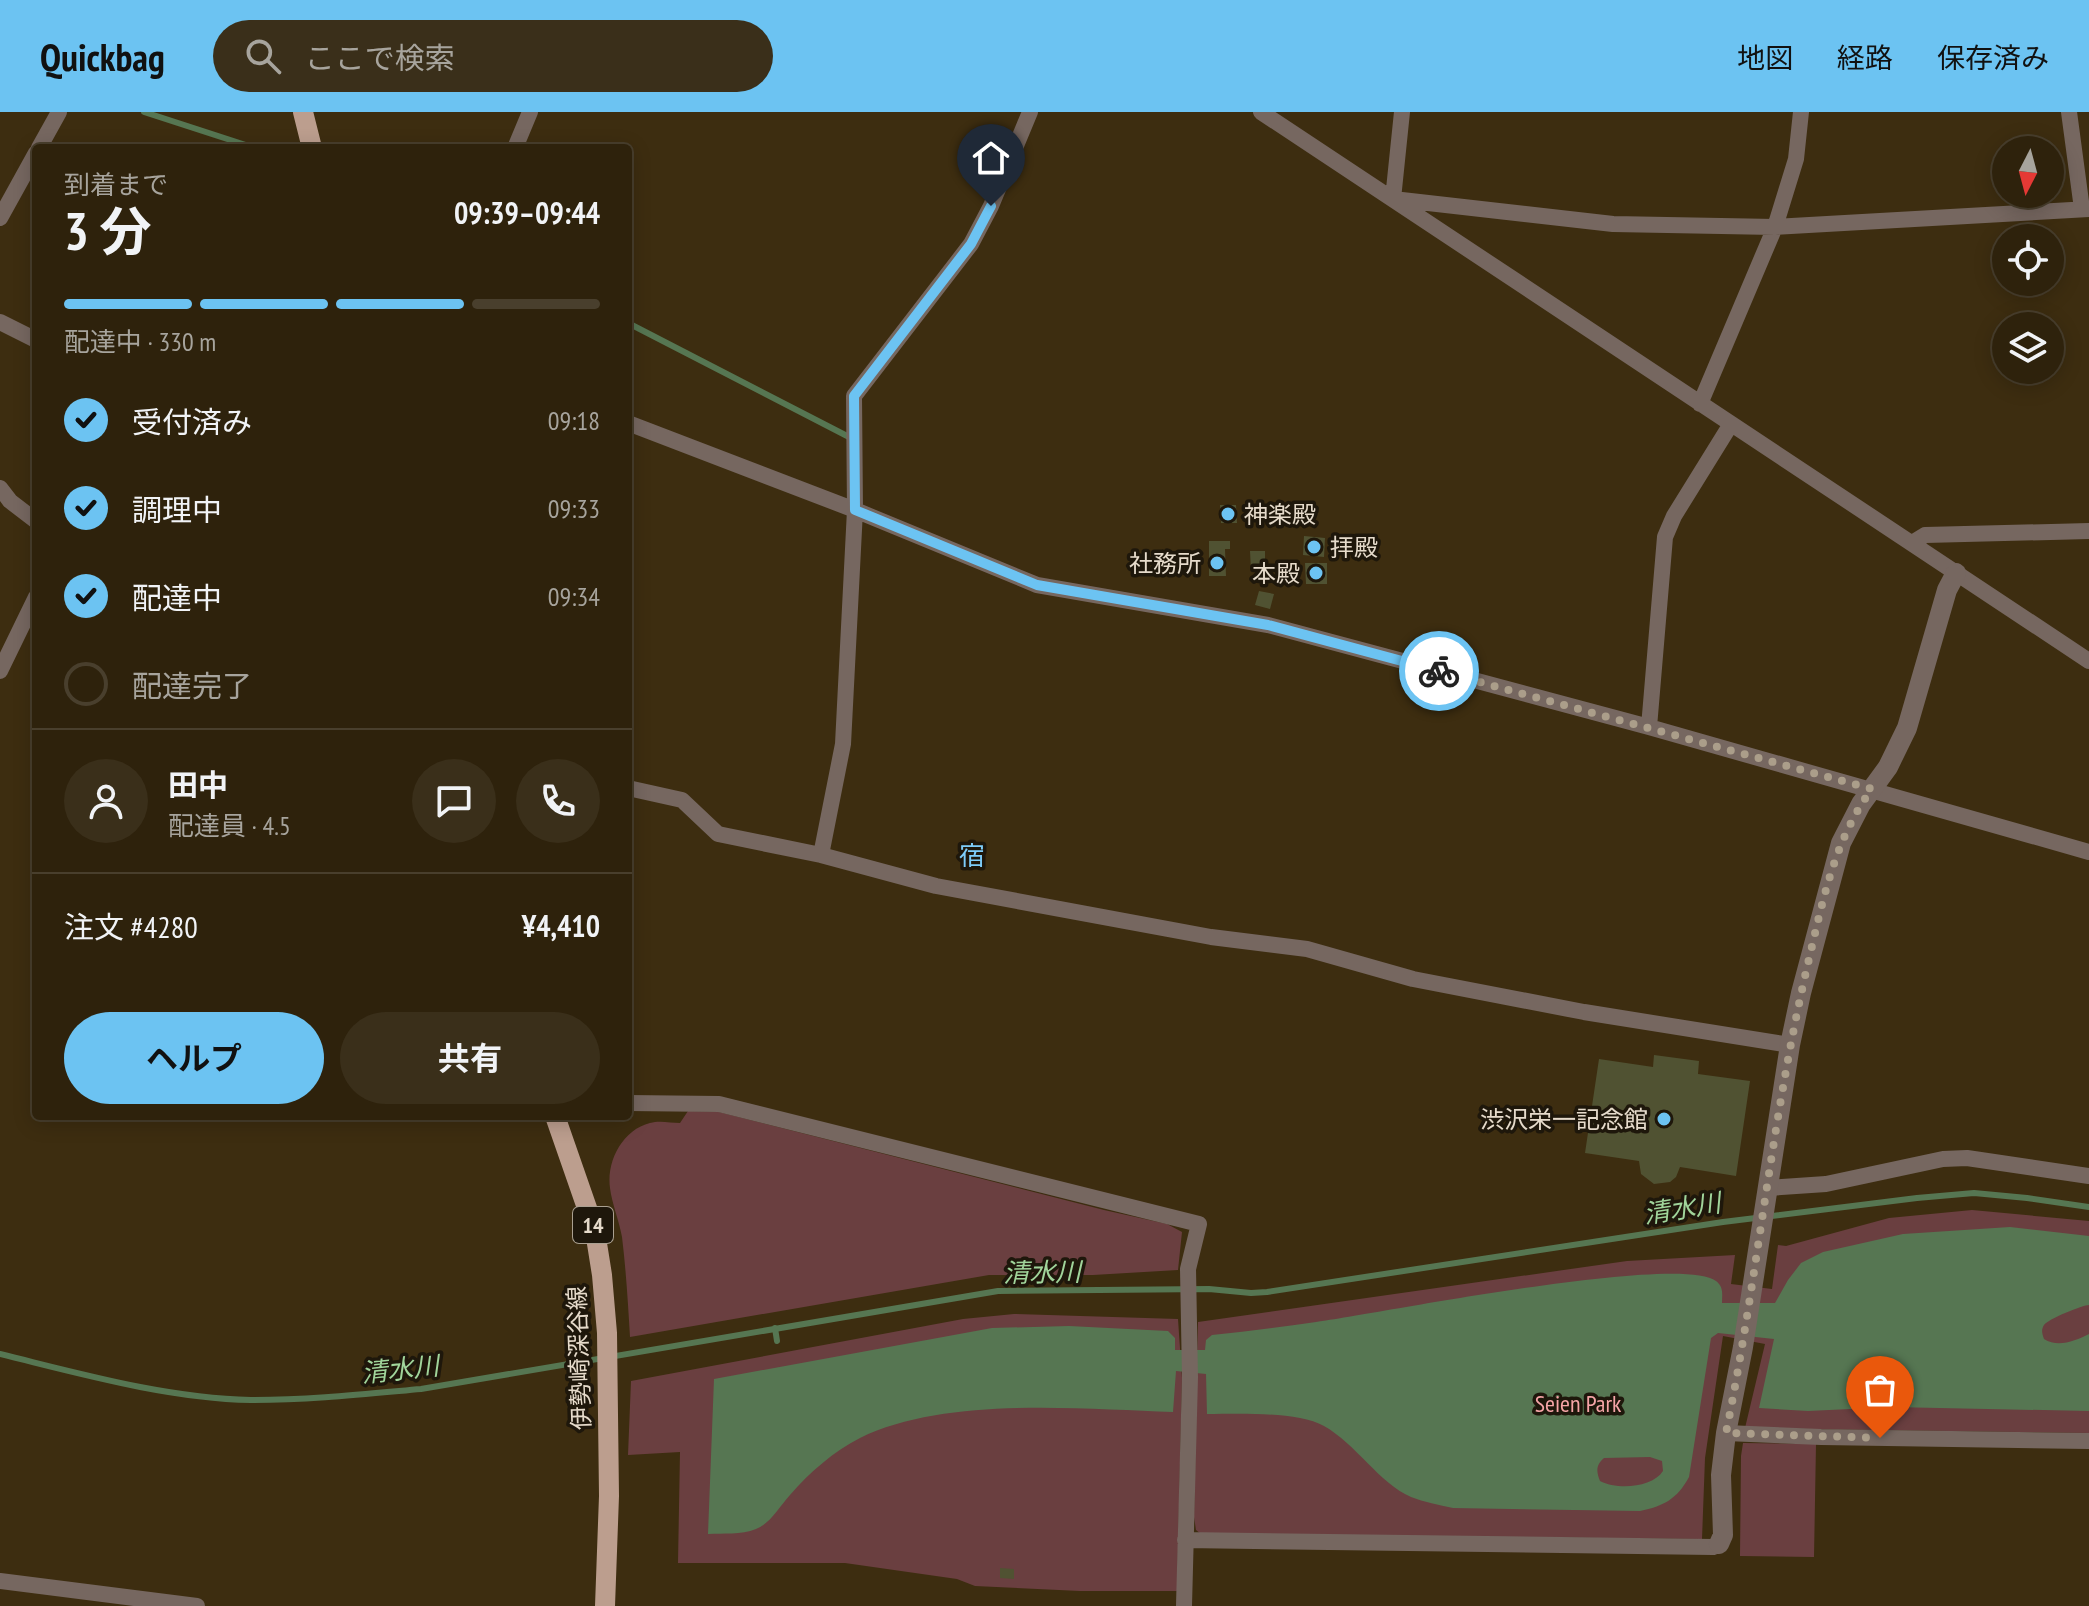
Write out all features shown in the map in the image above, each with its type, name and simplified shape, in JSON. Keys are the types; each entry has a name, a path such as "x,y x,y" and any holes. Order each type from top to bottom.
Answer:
{"main road":[{"path":"303,112 311,144"},
{"name":"伊勢崎深谷線","path":"556,1120 595,1231 602,1275 607,1339 609,1496 605,1606"}],"street":[{"path":"41,144 59,112"},
{"path":"517,144 530,112"},
{"path":"821,855 843,744 855,510 854,396 971,244 991,206 1030,112"},
{"path":"1261,112 2089,661"},
{"path":"1393,199 1402,112"},
{"path":"1700,404 1775,227 1796,159 1801,112"},
{"path":"1393,199 1613,224 1775,227 2086,209 2069,112"},
{"path":"0,218 32,160"},
{"path":"0,322 32,338"},
{"path":"1649,727 1665,537 1674,516 1731,424"},
{"path":"632,425 855,510 1037,585 1268,625 1649,727 2089,852"},
{"path":"0,488 10,501 32,518"},
{"path":"1912,543 1925,535 2089,531"},
{"path":"1185,1540 1713,1547 1719,1544 1723,1535 1721,1475 1726,1433 1743,1347 1790,1045 1832,870 1852,819 1888,767 1907,728 1947,590 1956,573"},
{"path":"0,671 32,605"},
{"path":"632,789 682,800 718,834 821,855 936,886 1211,937 1307,949 1413,979 1584,1012 1790,1045"},
{"path":"632,1103 719,1104 1199,1224 1188,1269 1190,1377 1184,1606"},
{"path":"1766,1195 1943,1159 1967,1158 2089,1176"},
{"path":"1726,1433 1789,1437 2089,1441"},
{"path":"0,1581 197,1606"}],"green space":[{"path":"688,1111 719,1112 1167,1224 1182,1232 1178,1270 1093,1275 989,1275 630,1337 622,1237 610,1188 611,1166 620,1146 635,1130 655,1122 680,1123"},
{"name":"Seien Park","path":"1972,1210 2089,1221 2089,1433 1745,1428 1765,1344 1723,1336 1705,1458 1702,1539 1201,1534 1196,1530 1198,1322 1627,1261 1735,1255 1731,1284 1772,1289 1778,1245 1786,1246 1889,1218"},
{"path":"1014,1314 1178,1319 1182,1378 1177,1591 1080,1591 975,1586 957,1579 845,1563 678,1563 680,1452 628,1455 631,1381 963,1319"},
{"path":"1743,1443 1816,1444 1814,1557 1740,1556"}],"shaded area":[{"name":"Seien Park","path":"2010,1227 2089,1236 2089,1305 2052,1319 2044,1325 2042,1332 2044,1339 2055,1343 2072,1341 2089,1334 2089,1411 1892,1407 1808,1411 1759,1408 1774,1339 1718,1333 1711,1338 1689,1477 1669,1500 1640,1511 1453,1508 1416,1499 1399,1491 1336,1434 1312,1421 1267,1414 1207,1414 1206,1374 1176,1371 1173,1412 1014,1408 932,1416 894,1425 860,1438 831,1456 806,1478 770,1519 756,1529 708,1534 714,1379 992,1328 1069,1326 1168,1331 1175,1338 1175,1350 1205,1350 1206,1340 1212,1335 1316,1322 1525,1288 1646,1274 1691,1274 1716,1281 1721,1288 1722,1303 1775,1303 1801,1263 1823,1252 1903,1234","holes":["1650,1457 1662,1461 1663,1471 1658,1477 1634,1486 1607,1484 1600,1481 1598,1474 1598,1466 1604,1458"]}],"building":[{"name":"神楽殿","path":"1220,505 1236,505 1237,523 1221,523"},
{"name":"拝殿","path":"1304,536 1325,538 1324,557 1303,555"},
{"name":"社務所","path":"1209,541 1230,541 1230,549 1225,549 1226,576 1209,576"},
{"name":"拝殿","path":"1250,551 1265,551 1265,571 1251,571"},
{"name":"本殿","path":"1305,563 1327,563 1327,584 1306,584"},
{"path":"1259,591 1274,594 1270,609 1255,605"},
{"path":"1654,1055 1699,1061 1698,1074 1750,1081 1736,1176 1680,1167 1670,1182 1654,1184 1641,1174 1639,1161 1585,1153 1599,1059 1653,1067"},
{"path":"1000,1568 1014,1569 1014,1579 1000,1578"}],"waterway":[{"path":"144,112 243,144"},
{"path":"632,325 851,438"},
{"name":"清水川","path":"0,1354 124,1384 187,1395 251,1400 294,1399 421,1389 998,1291 1209,1289 1267,1292 1723,1222 1974,1193 2089,1207"},
{"path":"775,1328 777,1341"}],"way so far":[{"path":"1439,671 1872,789 1852,819 1841,843 1801,993 1726,1433 1880,1438"}],"place":[{"name":"神楽殿","path":"1228,514"},
{"name":"拝殿","path":"1314,547"},
{"name":"社務所","path":"1217,563"},
{"name":"本殿","path":"1316,573"},
{"name":"渋沢栄一記念館","path":"1664,1119"}],"district":[{"name":"宿","path":"972,855"}],"route":[{"path":"991,206 971,244 854,396 855,510 1037,585 1268,625 1439,671"}]}
